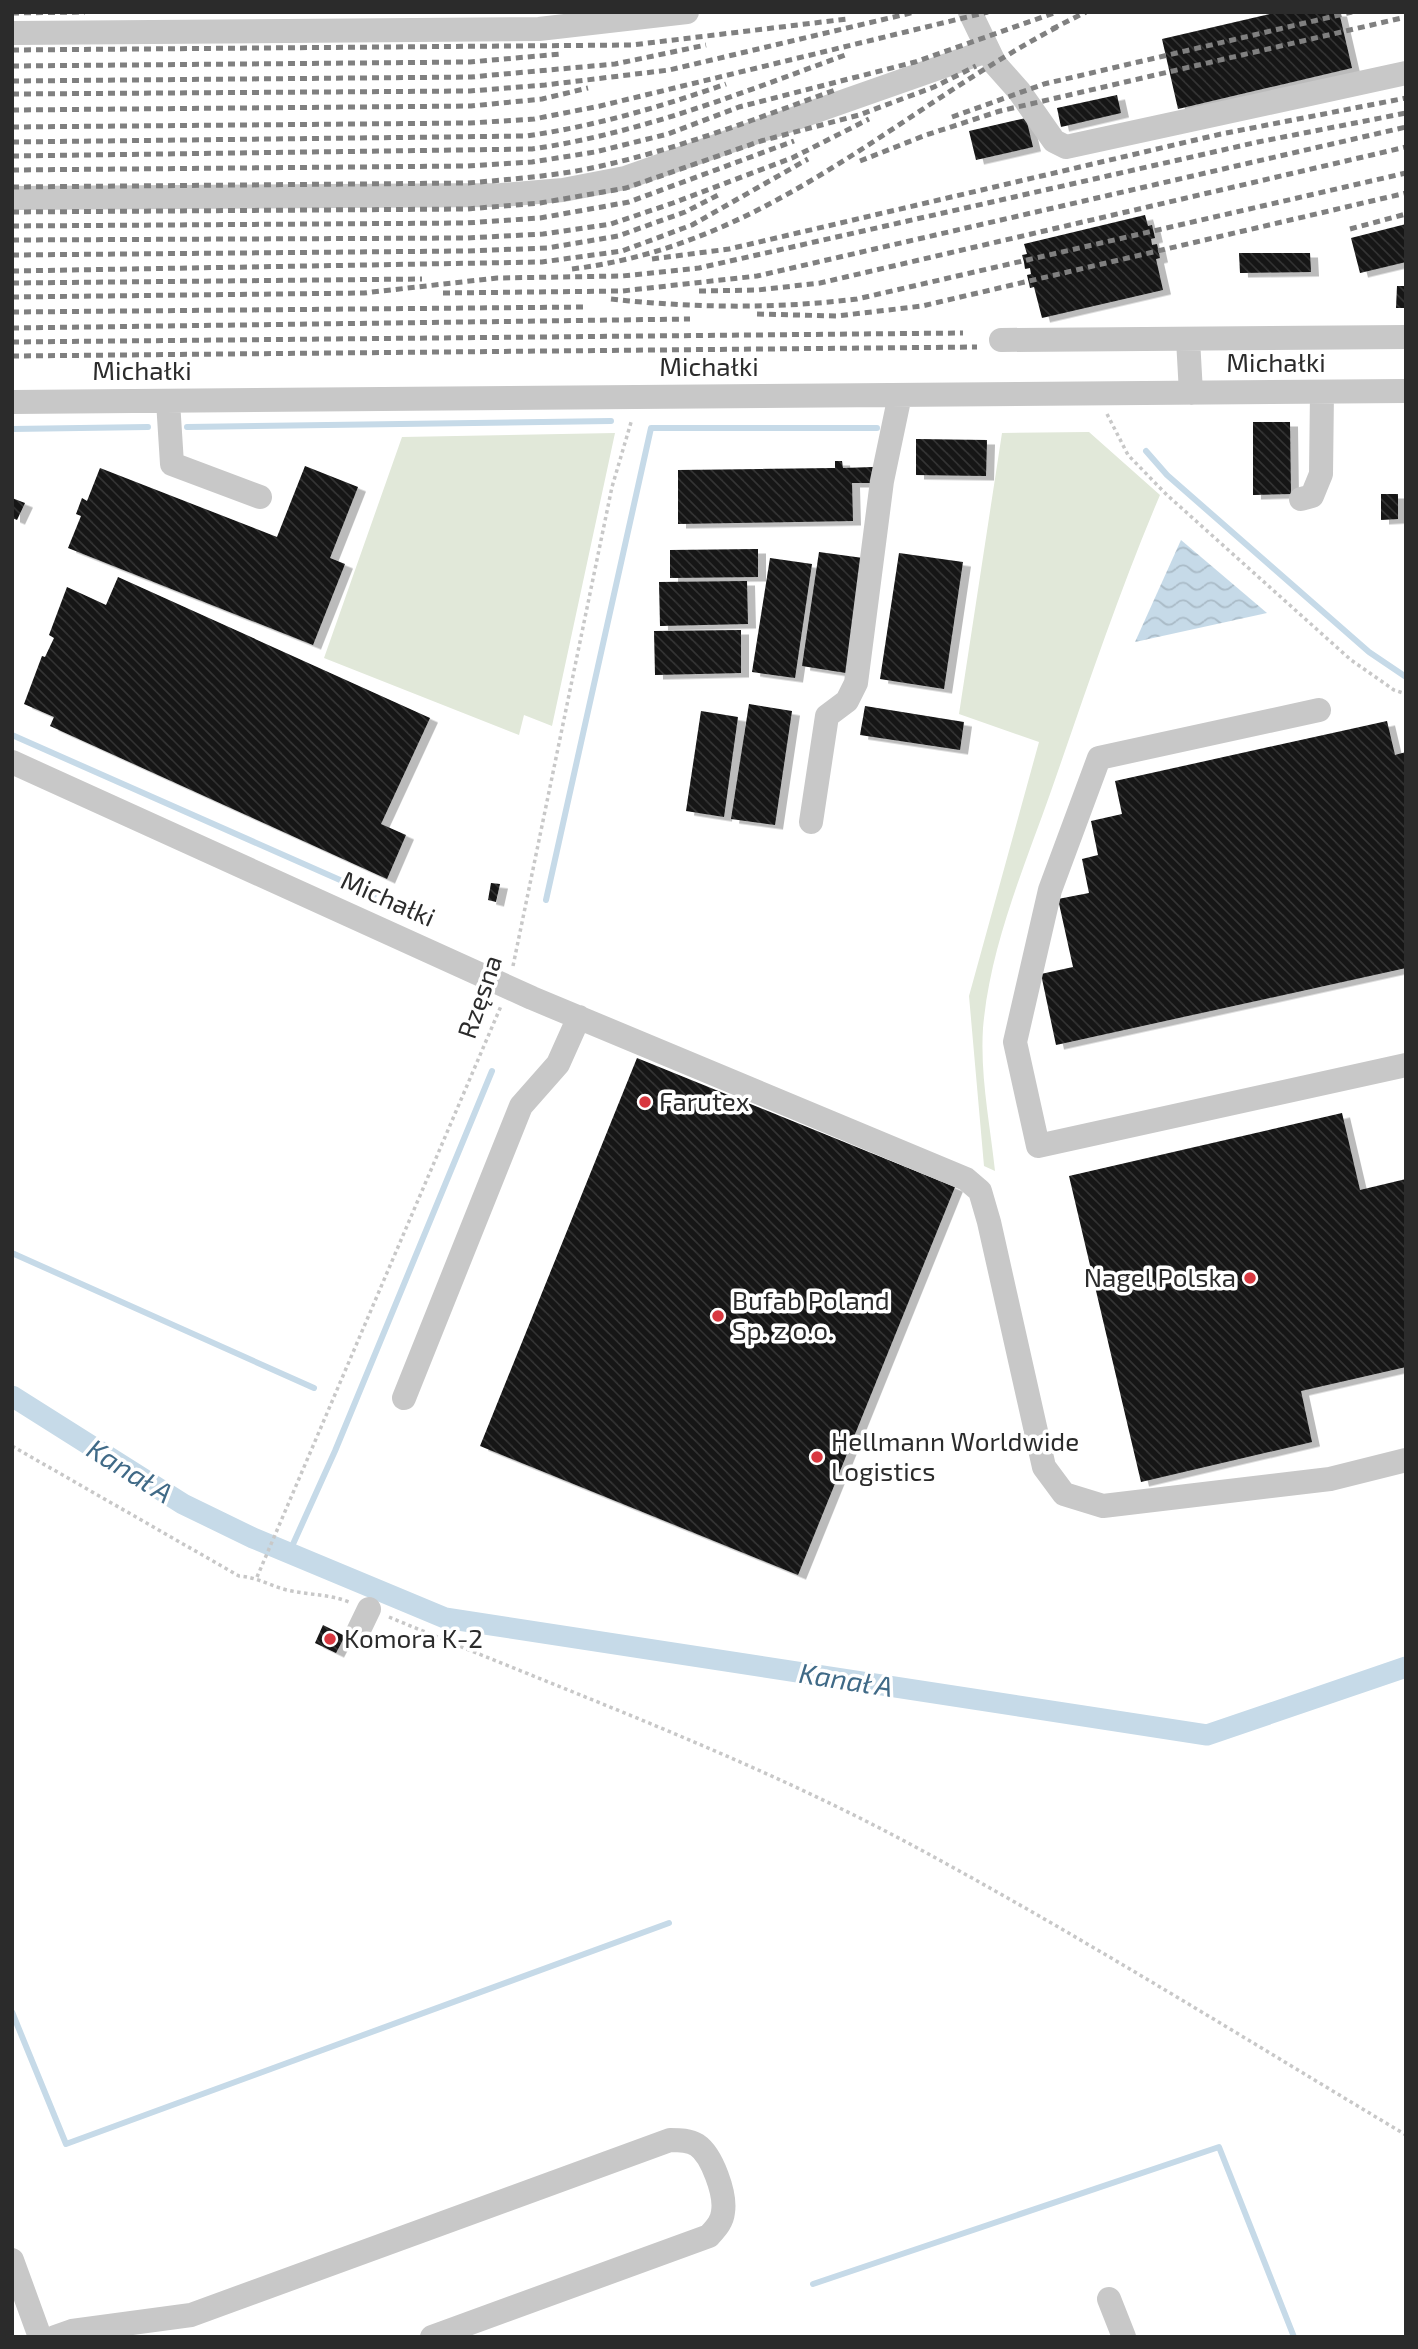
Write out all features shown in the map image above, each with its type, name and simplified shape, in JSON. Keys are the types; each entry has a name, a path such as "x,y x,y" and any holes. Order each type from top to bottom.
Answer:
{"street":[{"path":"12,33 539,29 687,12"},
{"path":"970,12 987,51 1054,141 1066,147 1406,73"},
{"path":"12,198 501,195 563,190 625,178 987,51"},
{"path":"1001,340 1406,337"},
{"path":"1188,339 1191,393"},
{"name":"Michałki","path":"12,402 1406,391"},
{"path":"1301,499 1312,496 1321,474 1322,392"},
{"path":"811,822 827,716 847,701 856,683 882,481 900,395"},
{"path":"168,401 172,464 260,497"},
{"path":"1319,710 1099,758 1050,890 1015,1042 1038,1146 1406,1065"},
{"name":"Michałki","path":"12,762 579,1017 966,1179 980,1191 1044,1467 1064,1494 1103,1506 1330,1479 1406,1461"},
{"path":"404,1398 521,1106 558,1064 579,1017"},
{"path":"356,1636 369,1609"},
{"path":"55,2337 72,2330 191,2315 670,2140 696,2144 707,2154 722,2194 724,2210 719,2225 709,2236 432,2337"},
{"path":"12,2260 40,2337"},
{"path":"1110,2299 1124,2337"}],"path":[{"path":"1099,394 1111,426 1128,455 1167,495 1351,660 1394,690 1406,694"},
{"name":"Rzęsna","path":"257,1577 509,986 609,500 632,419 633,397"},
{"path":"12,1446 239,1576 257,1577 286,1590 332,1596 369,1609 776,1778 910,1844 1200,2011 1406,2135"}],"green space":[{"path":"1089,432 1160,495 1116,607 1000,938 987,998 982,1046 995,1171 984,1166 969,996 1039,742 959,714 1002,433"},
{"path":"615,433 552,726 524,715 519,735 324,658 402,437"}],"water":[{"path":"1181,540 1267,613 1135,642"}],"building":[{"path":"1279,12 1339,12 1352,68 1178,109 1162,39"},
{"path":"1117,95 1121,113 1061,127 1057,108"},
{"path":"1026,118 1033,147 976,160 969,131"},
{"path":"1145,215 1148,226 1152,225 1155,238 1151,239 1152,245 1157,244 1160,258 1156,259 1163,290 1042,318 1034,287 1030,288 1027,275 1031,274 1030,268 1025,269 1022,255 1027,254 1024,244"},
{"path":"1406,224 1406,262 1360,273 1351,238"},
{"path":"1239,253 1310,253 1311,272 1240,273"},
{"path":"1397,286 1406,286 1406,308 1396,308"},
{"path":"1253,422 1290,422 1291,494 1253,495"},
{"path":"916,439 987,440 986,476 916,475"},
{"path":"835,461 842,461 843,468 873,467 873,483 852,483 853,521 678,524 678,470 835,468"},
{"path":"305,466 358,487 330,558 345,564 313,645 68,548 81,516 76,514 82,498 87,501 100,468 277,537"},
{"path":"1381,494 1398,494 1398,519 1381,520"},
{"path":"12,498 25,503 17,520 12,518"},
{"path":"758,549 758,577 670,578 670,550"},
{"path":"819,552 863,558 846,673 802,666"},
{"path":"899,553 963,562 944,689 880,679"},
{"path":"770,558 812,564 795,678 752,672"},
{"path":"118,577 430,718 381,824 406,835 387,879 50,726 54,717 24,704 42,656 45,657 54,638 49,635 67,587 106,605"},
{"path":"747,581 748,624 660,626 659,582"},
{"path":"741,630 741,673 655,675 654,631"},
{"path":"749,704 792,711 775,825 731,819"},
{"path":"865,706 964,722 960,750 860,735"},
{"path":"701,711 738,717 724,817 686,811"},
{"path":"1387,721 1395,755 1406,752 1406,968 1056,1045 1041,974 1073,967 1058,899 1089,893 1082,859 1098,855 1091,821 1122,814 1115,781"},
{"path":"491,883 500,884 496,902 488,900"},
{"name":"Bufab Poland Sp. z o.o.","path":"637,1058 955,1187 798,1575 480,1446"},
{"name":"Nagel Polska","path":"1342,1113 1360,1190 1406,1179 1406,1367 1301,1391 1312,1442 1141,1482 1069,1176"},
{"name":"Komora K-2","path":"323,1625 345,1636 336,1653 315,1643"}],"waterway":[{"path":"187,427 611,421"},
{"path":"12,429 148,427"},
{"path":"546,900 651,428 877,428"},
{"path":"1146,451 1167,475 1369,652 1406,677"},
{"path":"12,735 374,895"},
{"path":"289,1553 335,1451 492,1071"},
{"path":"12,1253 314,1388"},
{"name":"Kanał A","path":"12,1396 183,1504 253,1538 445,1618 1207,1735 1406,1667"},
{"path":"12,2012 66,2144 669,1923"},
{"path":"813,2284 1219,2147 1294,2337"}],"railway":[{"path":"12,13 85,12"},
{"path":"12,94 470,91 545,85 669,70 915,12"},
{"path":"12,127 470,123 534,119 600,106 988,12"},
{"path":"12,170 467,166 532,162 595,152 668,134 739,107 915,62 1057,12"},
{"path":"1052,29 1086,12"},
{"path":"952,117 1044,84 1352,12"},
{"path":"860,161 926,135 1000,111 1406,17"},
{"path":"12,50 632,45 847,19"},
{"path":"572,269 642,255 707,233 768,205 827,171 999,60 1059,26"},
{"path":"12,81 471,77 615,64 706,45"},
{"path":"12,66 470,62 561,54"},
{"path":"12,156 532,149 653,122 848,54"},
{"path":"12,212 467,209 540,203 626,188 761,141 859,115 934,87 976,66"},
{"path":"12,142 526,136 628,115 726,84"},
{"path":"12,110 471,106 542,99 588,88"},
{"path":"12,187 468,183 535,177 601,166 660,150 719,132 835,90"},
{"path":"652,259 729,249 1221,134 1406,98"},
{"path":"12,297 364,293 497,278 622,276 699,268 1258,142 1406,113"},
{"path":"12,240 466,238 543,234 611,224 673,203 792,158 869,119"},
{"path":"443,293 622,291 757,276 1406,127"},
{"path":"12,226 466,223 540,218 629,202 794,141"},
{"path":"699,291 758,290 820,283 1406,147"},
{"path":"12,271 542,262 622,251 692,225 808,159"},
{"path":"611,299 734,306 857,299 1406,173"},
{"path":"757,314 837,316 922,306 1406,193"},
{"path":"12,255 547,248 618,236 685,212 720,194"},
{"path":"1350,229 1406,214"},
{"path":"12,283 422,279"},
{"path":"12,312 586,307"},
{"path":"12,328 690,319"},
{"path":"12,342 963,333"},
{"path":"12,356 977,347"}],"place":[{"name":"Farutex","path":"645,1102"},
{"name":"Nagel Polska","path":"1250,1278"},
{"name":"Bufab Poland Sp. z o.o.","path":"718,1316"},
{"name":"Hellmann Worldwide Logistics","path":"817,1457"},
{"name":"Komora K-2","path":"330,1639"}]}
